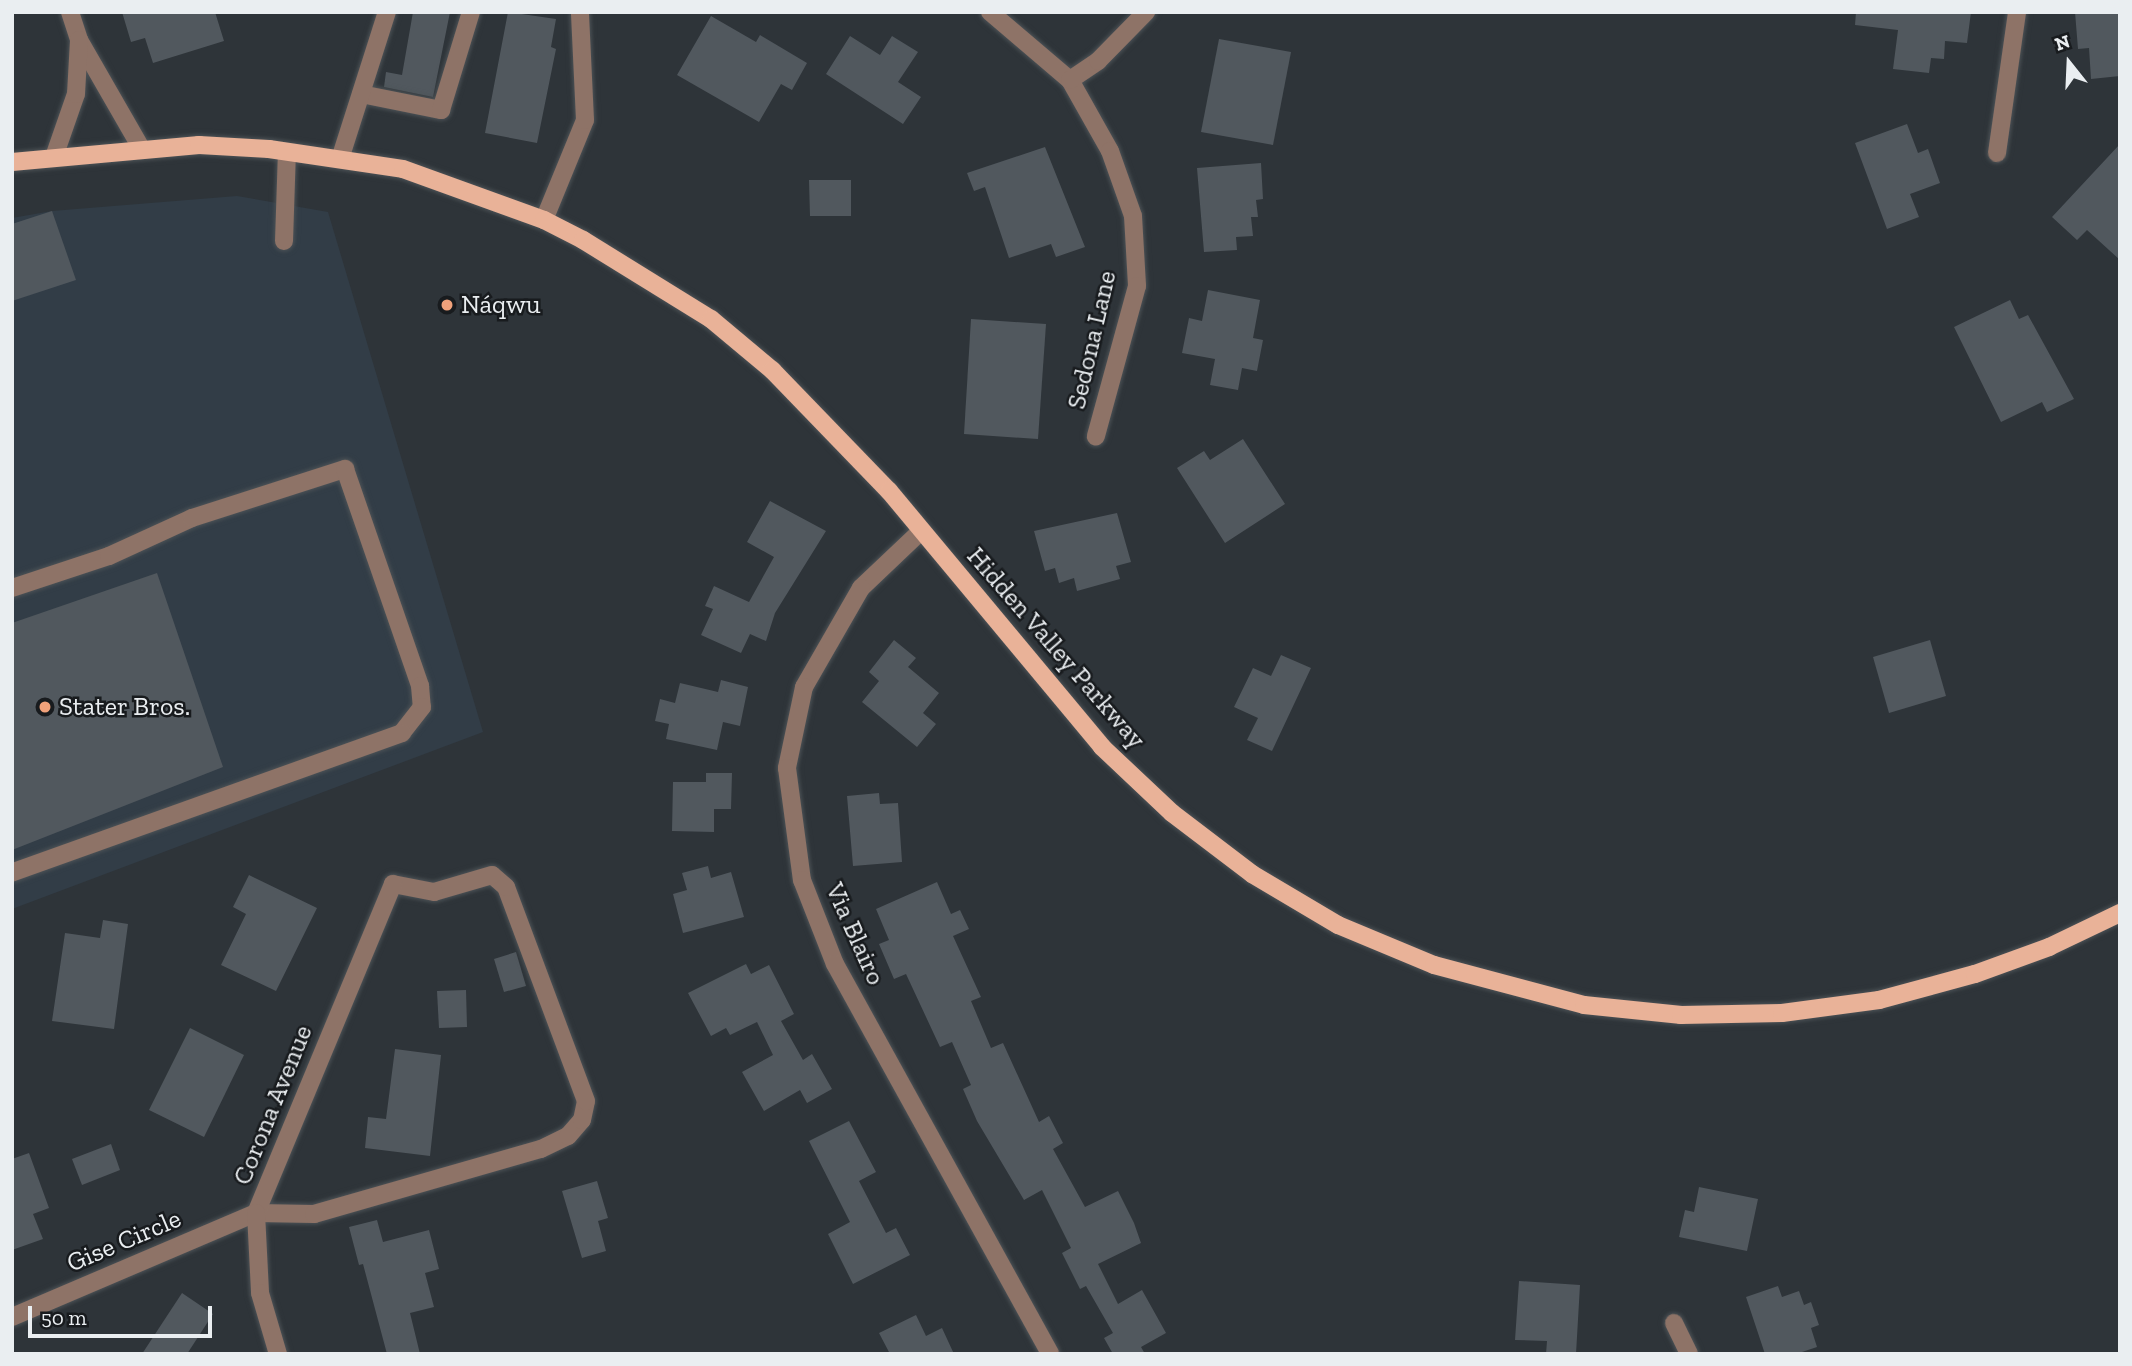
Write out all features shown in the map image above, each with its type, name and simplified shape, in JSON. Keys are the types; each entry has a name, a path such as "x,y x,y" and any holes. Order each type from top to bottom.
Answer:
{"main road":[{"name":"Hidden Valley Parkway","path":"12,162 141,148 199,145 287,152 403,169 544,220 711,318 772,370 921,531 1044,682 1102,747 1172,813 1252,874 1338,925 1487,982 1584,1005 1681,1015 1782,1013 1879,1000 1975,974 2049,947 2120,913"}],"street":[{"path":"70,12 79,40 141,148"},
{"path":"340,159 387,12"},
{"path":"361,94 441,110 471,12"},
{"path":"544,220 585,120 580,12"},
{"name":"Sedona Lane","path":"990,12 1069,80 1110,151 1133,216 1137,286 1096,436"},
{"path":"1069,80 1098,61 1146,12"},
{"path":"1997,153 2017,12"},
{"path":"54,157 76,94 79,40"},
{"path":"284,241 287,152"},
{"path":"12,589 109,556 192,517 345,469 420,686 422,707 402,733 12,873"},
{"name":"Via Blairo","path":"921,531 861,588 804,687 788,768 802,880 835,964 1050,1354"},
{"name":"Corona Avenue","path":"256,1213 314,1214 541,1149 568,1136 582,1120 586,1101 506,887 492,875 433,892 393,884 256,1213 260,1293 278,1354"},
{"name":"Gise Circle","path":"12,1317 256,1213"},
{"path":"1674,1323 1689,1354"}],"shaded area":[{"path":"237,196 328,212 483,732 12,909 12,218 52,211"}],"building":[{"path":"122,12 215,12 224,41 153,63 145,38 131,42"},
{"path":"413,12 450,12 433,97 384,87 386,72 402,75"},
{"path":"508,12 556,19 551,47 556,49 537,143 485,133"},
{"path":"1856,12 1971,12 1967,43 1945,41 1944,59 1931,58 1929,73 1893,69 1898,30 1855,25"},
{"path":"2075,12 2120,12 2120,76 2091,79 2089,48 2078,49"},
{"path":"711,16 756,42 760,35 807,63 792,90 781,84 759,122 677,75"},
{"path":"850,36 880,55 892,36 918,52 898,82 921,97 903,124 826,74"},
{"path":"1219,39 1291,52 1273,145 1201,132"},
{"path":"1907,124 1918,153 1928,149 1940,183 1910,194 1919,217 1887,229 1855,143"},
{"path":"2120,144 2120,260 2087,230 2077,240 2052,217"},
{"path":"1045,147 1085,247 1056,257 1051,244 1009,258 985,187 974,191 967,173"},
{"path":"1261,163 1263,199 1256,200 1258,217 1251,217 1253,236 1236,237 1237,250 1204,252 1197,168"},
{"path":"809,180 851,180 851,216 810,216"},
{"path":"52,211 76,280 12,301 12,224"},
{"path":"1208,290 1260,300 1253,338 1263,340 1257,371 1242,368 1238,390 1210,385 1215,359 1182,353 1189,318 1202,321"},
{"path":"2010,300 2019,319 2028,315 2074,399 2047,412 2042,402 2001,422 1954,327"},
{"path":"971,319 1046,324 1038,439 964,434"},
{"path":"1243,439 1285,504 1225,543 1177,468 1204,451 1210,460"},
{"path":"770,501 826,531 775,613 766,641 750,634 741,653 701,635 713,609 705,606 714,586 749,602 774,557 747,542"},
{"path":"1117,513 1131,562 1116,566 1120,579 1077,591 1074,578 1059,583 1055,568 1045,571 1034,531"},
{"path":"157,573 223,767 12,850 12,623"},
{"path":"894,640 916,658 908,667 939,693 923,713 936,724 917,747 862,702 879,681 869,672"},
{"path":"1930,640 1946,696 1889,713 1873,657"},
{"path":"1281,655 1311,668 1272,751 1247,740 1258,718 1234,707 1253,668 1271,676"},
{"path":"721,680 748,687 740,726 723,722 717,750 666,739 669,724 655,721 660,699 675,703 680,683 718,692"},
{"path":"706,773 732,773 731,809 714,809 714,832 672,831 673,782 706,782"},
{"path":"879,793 880,804 898,803 902,862 853,866 847,796"},
{"path":"708,866 711,878 731,872 744,917 683,933 673,894 687,890 682,873"},
{"path":"249,875 317,908 276,991 221,965 246,914 233,907"},
{"path":"937,882 951,914 960,910 969,929 953,936 981,997 971,1001 991,1048 1003,1043 1039,1122 1049,1116 1063,1143 1053,1149 1085,1207 1118,1191 1134,1223 1141,1243 1098,1264 1118,1304 1142,1290 1166,1333 1141,1347 1145,1354 1113,1354 1104,1338 1113,1333 1086,1286 1080,1289 1062,1253 1071,1248 1042,1190 1024,1200 977,1121 963,1089 971,1085 952,1042 940,1047 906,974 894,979 879,944 889,940 876,909"},
{"path":"103,920 128,924 114,1029 52,1021 65,933 100,938"},
{"path":"516,952 526,986 504,992 494,959"},
{"path":"746,964 751,974 769,965 794,1014 781,1021 803,1060 812,1054 832,1089 807,1103 800,1090 764,1111 742,1072 773,1055 757,1022 730,1035 726,1028 711,1036 688,993"},
{"path":"466,990 467,1027 439,1028 437,991"},
{"path":"190,1028 244,1055 204,1137 149,1110"},
{"path":"395,1049 441,1055 430,1156 365,1148 368,1117 386,1119"},
{"path":"849,1121 876,1172 859,1181 886,1233 896,1228 910,1255 853,1284 828,1234 850,1222 809,1141"},
{"path":"111,1144 120,1170 82,1185 72,1159"},
{"path":"29,1153 49,1208 33,1214 43,1239 12,1250 12,1159"},
{"path":"597,1181 608,1218 598,1221 606,1251 582,1258 562,1191"},
{"path":"1699,1187 1758,1199 1747,1251 1679,1237 1685,1210 1694,1212"},
{"path":"377,1220 383,1242 429,1230 439,1269 425,1273 434,1307 410,1313 420,1354 387,1354 363,1264 359,1265 349,1227"},
{"path":"1519,1281 1580,1285 1576,1354 1546,1354 1547,1341 1515,1340"},
{"path":"1778,1286 1782,1297 1799,1291 1804,1305 1811,1302 1819,1325 1811,1328 1817,1347 1796,1354 1765,1354 1746,1297"},
{"path":"182,1293 213,1314 187,1354 142,1354"},
{"path":"916,1315 926,1336 942,1328 954,1354 890,1354 879,1333"}],"place":[{"name":"Náqwu","path":"447,305"},
{"name":"Stater Bros.","path":"45,707"}]}
